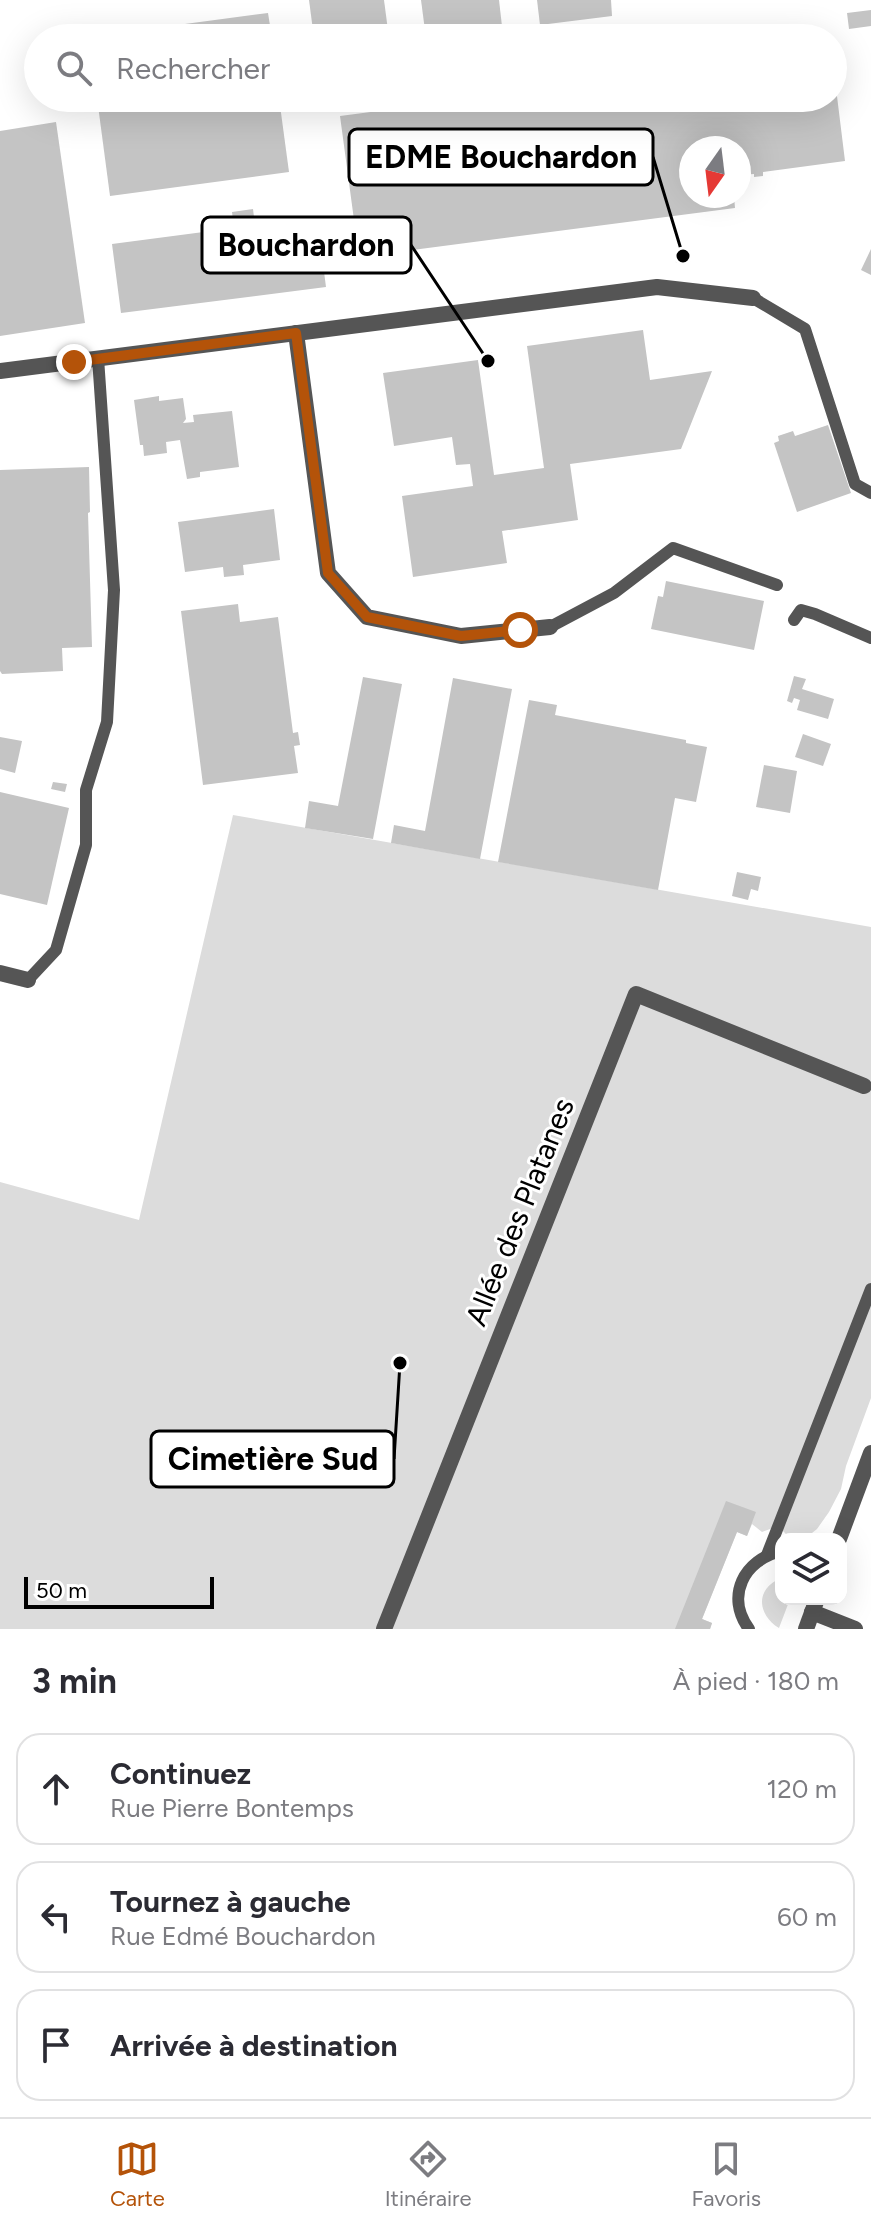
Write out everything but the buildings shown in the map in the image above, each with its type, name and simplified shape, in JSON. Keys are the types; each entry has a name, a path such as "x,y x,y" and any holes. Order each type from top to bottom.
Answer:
{"street":[{"path":"0,371 657,287 753,298"},
{"path":"296,333 328,573 367,617 461,636 550,627"},
{"path":"0,973 28,980"},
{"name":"Allée des Platanes","path":"384,1629 636,994 864,1086"},
{"path":"841,1533 871,1453"},
{"path":"806,1629 814,1606 855,1629"}],"lane":[{"path":"753,298 805,329 855,484 871,493"},
{"path":"28,980 56,950 86,845 86,790 107,722 114,590 98,358"},
{"path":"550,627 614,593 673,548 777,585"},
{"path":"794,620 801,610 871,638"},
{"path":"767,1555 871,1289"},
{"path":"743,1625 738,1595 742,1579 751,1566 775,1553"}],"shaded area":[{"path":"233,815 871,927 871,1398 846,1466 841,1489 817,1529 812,1533 785,1533 778,1526 762,1532 752,1524 747,1536 737,1532 702,1619 712,1623 710,1629 0,1629 0,1182 139,1220"},
{"path":"773,1583 775,1605 788,1605 779,1628 766,1616 762,1602 767,1588"}],"place":[{"name":"EDME Bouchardon","path":"683,256"},
{"name":"Bouchardon","path":"488,361"},
{"name":"Cimetière Sud","path":"400,1363"}],"route":[{"path":"74,362 296,333 328,573 367,617 461,636 520,630"}]}
